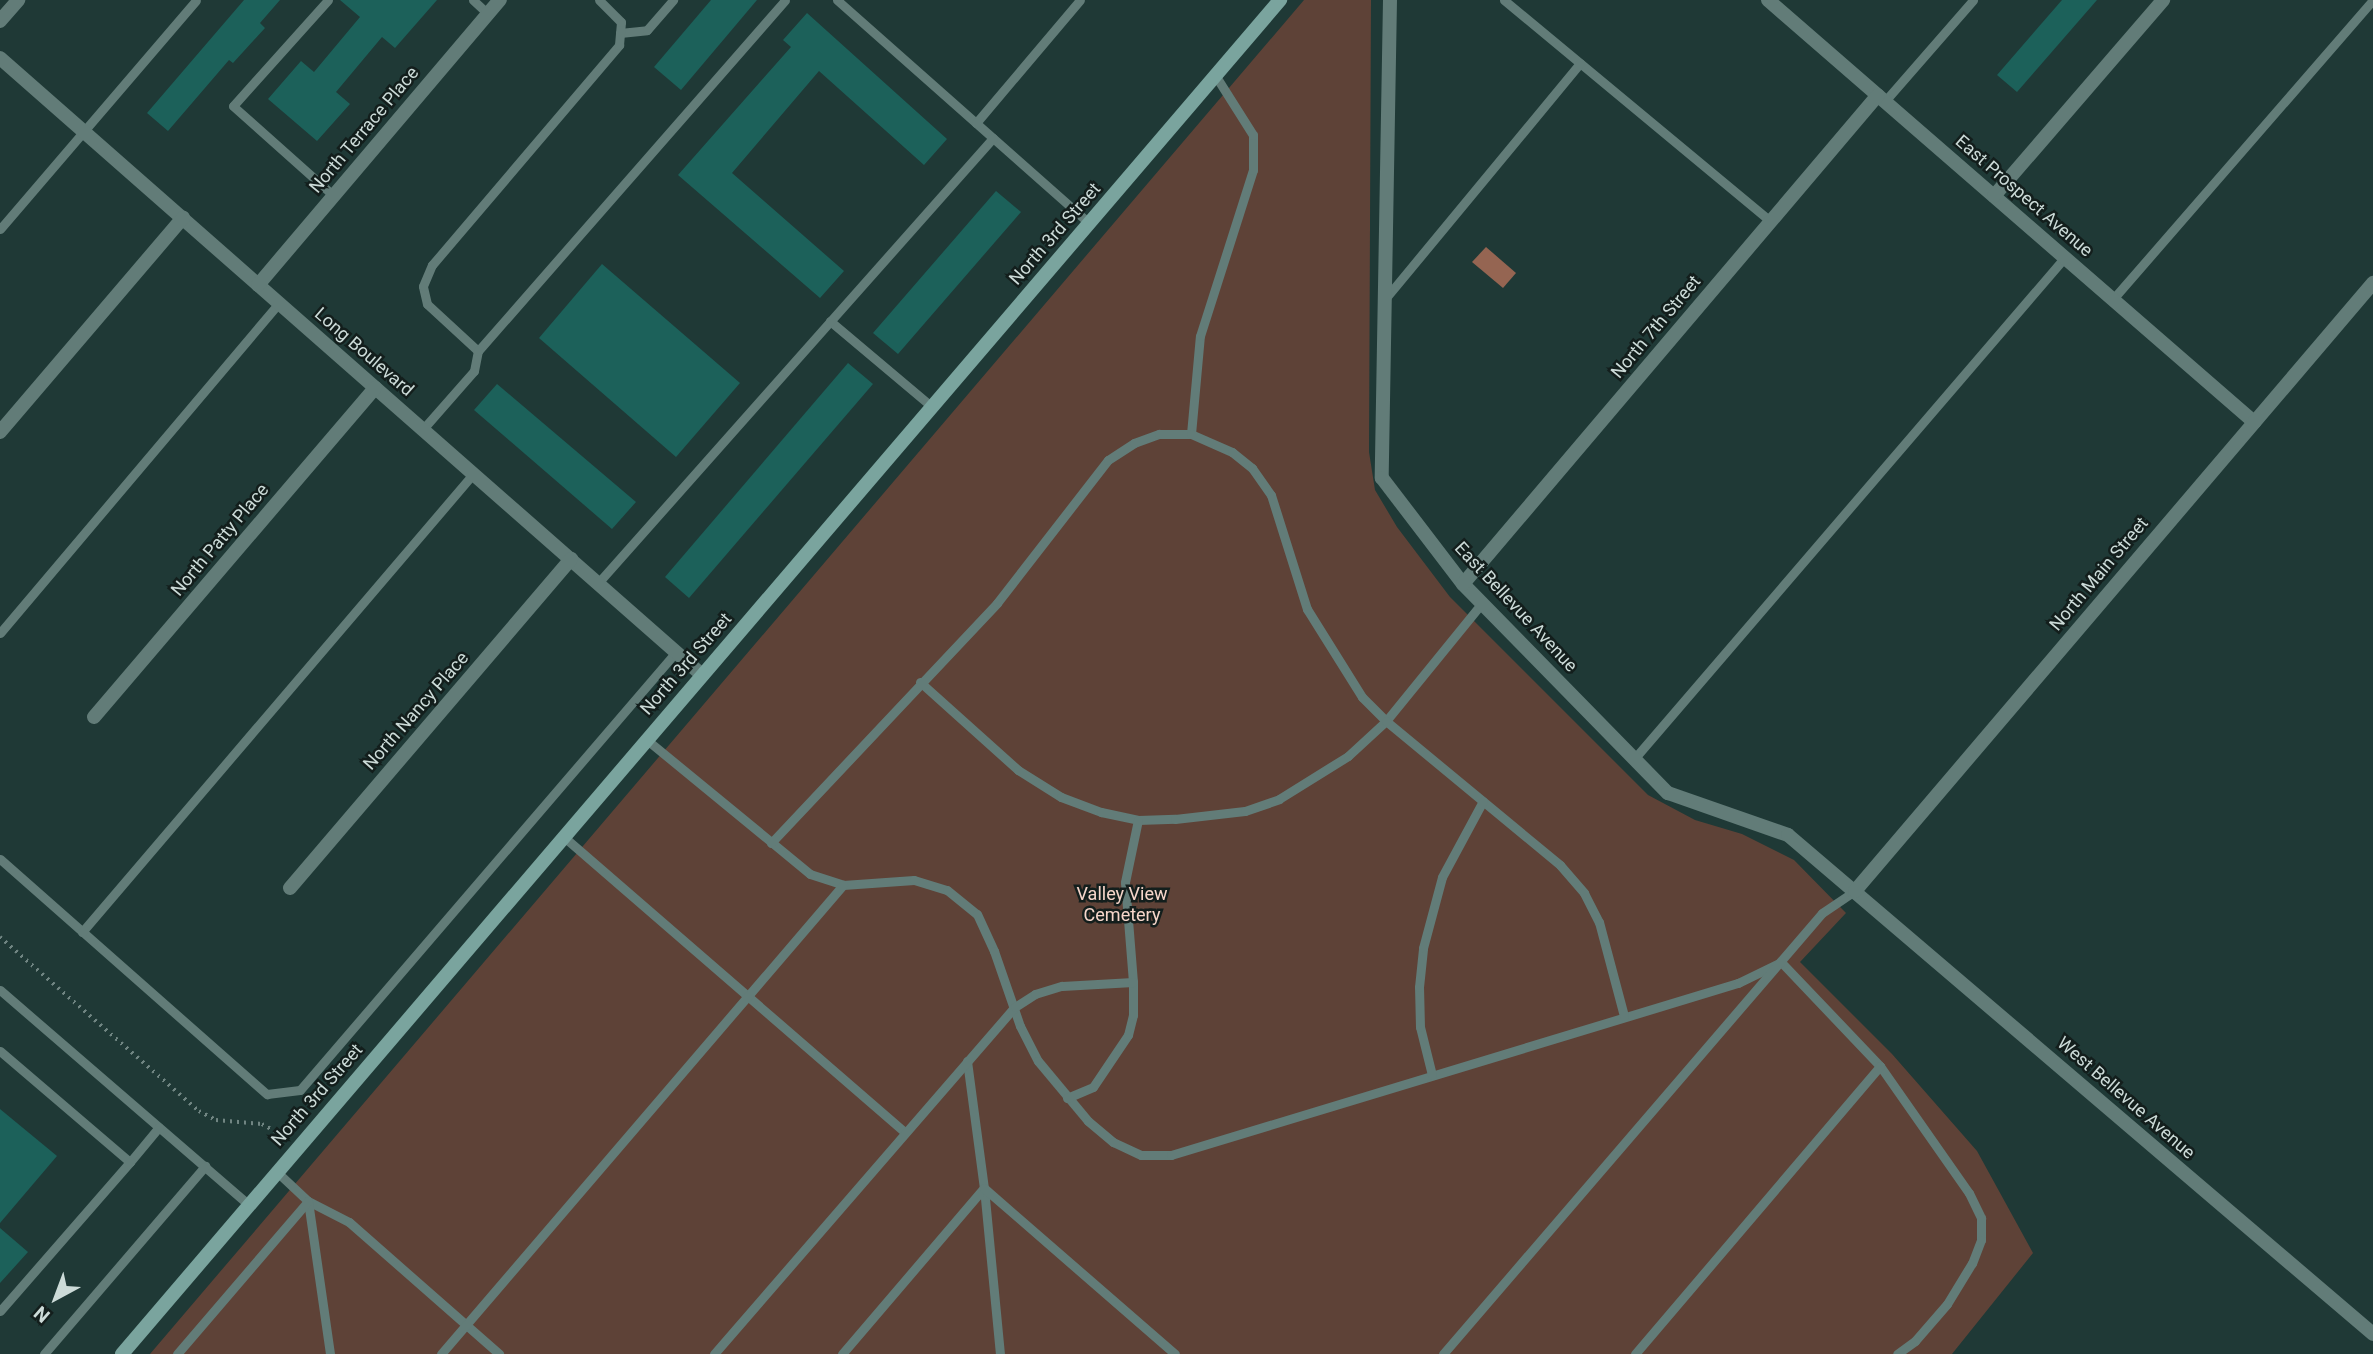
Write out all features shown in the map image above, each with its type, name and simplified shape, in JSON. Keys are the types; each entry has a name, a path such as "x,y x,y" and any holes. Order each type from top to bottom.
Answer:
{"main road":[{"name":"North 3rd Street","path":"122,1354 1280,0"}],"street":[{"path":"0,21 18,0"},
{"name":"North Terrace Place","path":"258,285 500,0"},
{"name":"East Bellevue Avenue","path":"1390,0 1382,478 1463,584 1668,793 1788,835 1855,891"},
{"name":"East Prospect Avenue","path":"1768,0 2254,422"},
{"path":"1994,196 2163,0"},
{"name":"Long Boulevard","path":"0,58 702,675"},
{"name":"North 7th Street","path":"1463,584 1770,221 1881,98"},
{"path":"0,432 183,218"},
{"name":"North Main Street","path":"1855,891 2373,283"},
{"name":"North Patty Place","path":"94,717 375,387"},
{"name":"North Nancy Place","path":"290,888 571,559"},
{"name":"West Bellevue Avenue","path":"1855,891 2373,1334"}],"lane":[{"path":"0,229 196,0"},
{"path":"328,0 233,106 334,196"},
{"path":"473,0 488,14"},
{"path":"478,351 427,304 423,286 432,265 618,45 621,22 599,0"},
{"path":"620,33 647,30 673,0"},
{"path":"423,429 474,371 478,351 785,0"},
{"path":"837,0 1089,223"},
{"path":"976,123 1080,0"},
{"path":"1504,0 1770,221"},
{"path":"1881,98 1973,0"},
{"path":"2113,299 2372,0"},
{"path":"1385,300 1580,63"},
{"path":"1191,434 1200,336 1253,170 1253,135 1216,75"},
{"path":"598,583 993,138"},
{"path":"1634,759 2064,257"},
{"path":"0,633 279,303"},
{"path":"830,321 932,407"},
{"path":"771,843 997,603 1108,460 1134,443 1159,434 1191,434 1232,452 1252,468 1271,495 1307,609 1362,697 1385,721 1560,865 1584,893 1599,922 1624,1016"},
{"path":"82,932 473,474"},
{"path":"920,682 1018,771 1061,797 1101,812 1138,820 1175,819 1245,811 1279,799 1348,756 1385,721 1482,603"},
{"path":"0,859 267,1094 300,1090 677,652"},
{"path":"647,740 810,874 843,885 914,880 947,890 976,914 1015,1007 1020,1026 1038,1061 1067,1098 1113,1142 1142,1155 1171,1155 1738,983 1781,962"},
{"path":"1432,1075 1420,1027 1419,987 1423,948 1442,877 1483,801"},
{"path":"1067,1098 1093,1087 1118,1053 1133,1015 1125,882 1138,820"},
{"path":"564,837 905,1132"},
{"path":"441,1354 843,885"},
{"path":"1443,1354 1822,913 1855,891"},
{"path":"1781,962 1880,1066 1969,1193 1981,1218 1981,1240 1972,1263 1947,1304 1915,1341 1897,1354"},
{"path":"714,1354 1015,1007 1035,994 1062,986 1133,982"},
{"path":"0,990 249,1205"},
{"path":"0,1051 130,1162"},
{"path":"967,1061 984,1188 1000,1354"},
{"path":"1635,1354 1880,1066"},
{"path":"0,1311 159,1127"},
{"path":"44,1354 205,1166"},
{"path":"277,1172 308,1201 349,1222 499,1354"},
{"path":"842,1354 984,1188"},
{"path":"984,1188 1175,1354"},
{"path":"177,1354 308,1201"},
{"path":"308,1201 330,1354"}],"path":[{"path":"0,937 199,1111 216,1119 262,1124 285,1137"}],"green space":[{"name":"Valley View Cemetery","path":"1304,0 1371,0 1369,452 1375,490 1397,527 1450,597 1648,795 1695,820 1742,834 1794,860 1846,913 1800,962 1892,1054 1977,1151 2033,1253 1952,1354 150,1354"}],"shaded area":[{"path":"1486,247 1516,273 1503,288 1472,262"}],"building":[{"path":"244,0 280,0 260,23 265,28 233,63 229,60 168,131 147,113"},
{"path":"340,0 437,0 395,48 382,37 336,92 350,104 317,141 268,99 301,61 314,72 360,17"},
{"path":"711,0 757,0 681,90 654,67"},
{"path":"2062,0 2097,0 2017,92 1997,75"},
{"path":"807,13 947,139 924,165 819,71 732,173 844,271 820,298 678,175 791,47 783,40"},
{"path":"996,191 1021,212 898,354 873,333"},
{"path":"602,264 740,383 676,457 539,338"},
{"path":"848,363 873,384 689,598 665,577"},
{"path":"497,384 636,502 612,529 474,410"},
{"path":"0,1109 57,1156 0,1223"},
{"path":"0,1228 28,1252 0,1283"}]}
